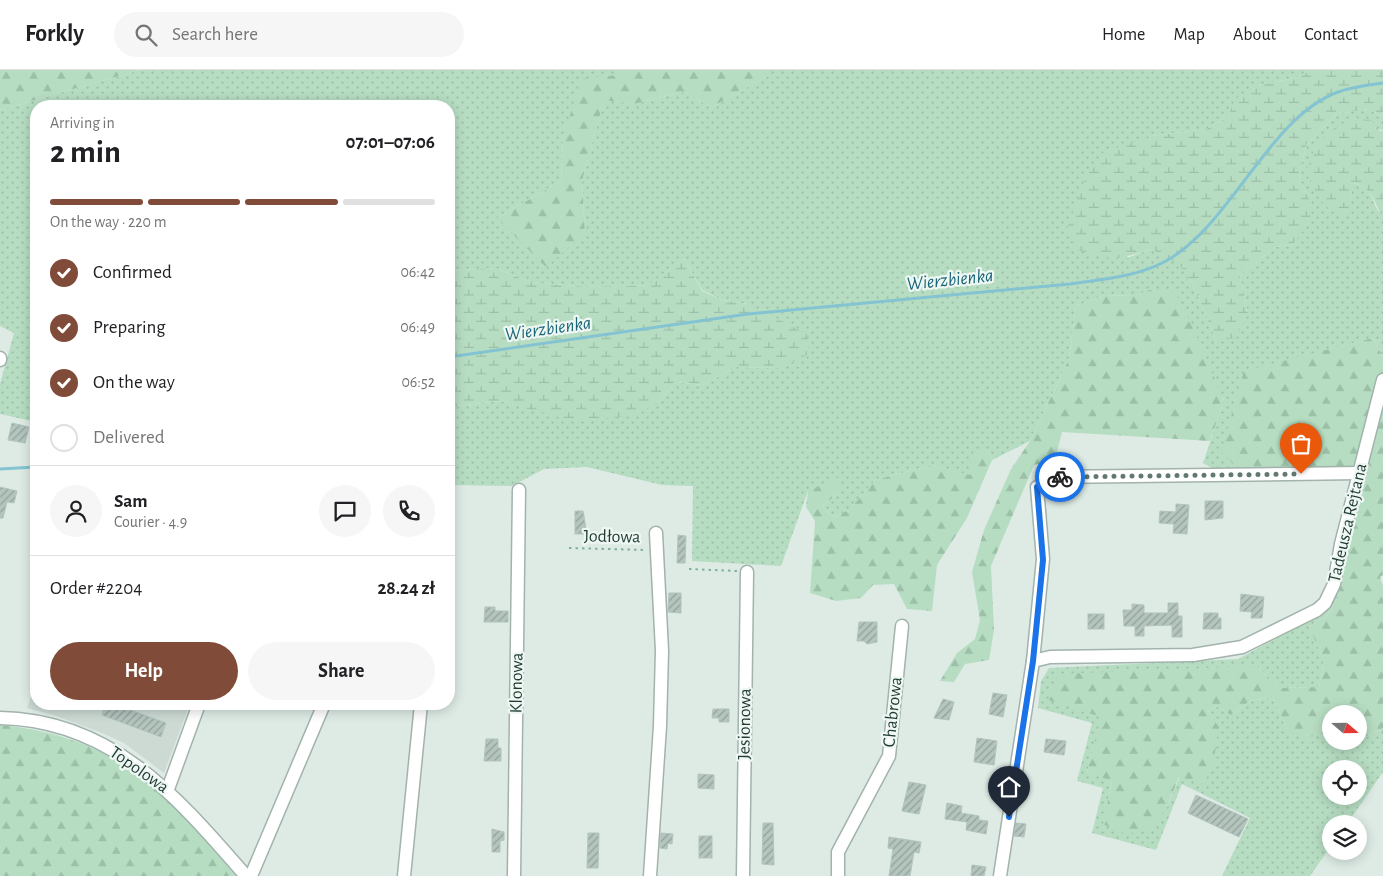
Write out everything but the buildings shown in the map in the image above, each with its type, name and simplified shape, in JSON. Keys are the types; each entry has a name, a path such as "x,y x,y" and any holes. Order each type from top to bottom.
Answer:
{"street":[{"name":"Tadeusza Rejtana","path":"1033,661 1050,657 1193,655 1242,647 1317,610 1325,603 1334,584 1341,544 1383,380"},
{"path":"1000,876 1033,661 1043,560 1037,487 1053,477 1359,473"},
{"name":"Klonowa","path":"514,876 519,490"},
{"path":"650,876 660,726 661,661 656,533"},
{"name":"Jesionowa","path":"743,876 747,572"},
{"name":"Chabrowa","path":"838,876 838,852 889,756 902,626"},
{"path":"168,790 198,710"},
{"path":"251,876 321,710"},
{"path":"404,876 420,710"},
{"name":"Topolowa","path":"0,718 47,724 91,738 129,760 168,790 246,876"}],"path":[{"name":"Jodłowa","path":"569,548 656,550"},
{"path":"689,569 747,572"}],"shaded area":[{"path":"34,710 188,710 164,773 124,743 56,716"}],"green space":[{"path":"0,70 140,70 30,100 0,110"},
{"path":"140,70 616,70 618,75 563,138 561,181 497,218 585,233 582,181 604,99 634,104 683,92 712,107 769,75 769,70 1311,70 1299,77 1261,85 1236,99 1228,117 1206,129 1152,136 1127,258 1151,249 1179,263 1193,285 1216,340 1248,313 1240,276 1275,247 1292,245 1312,205 1299,178 1306,145 1337,114 1368,109 1383,117 1383,131 1354,118 1350,203 1353,183 1361,186 1370,194 1376,208 1383,215 1383,357 1373,338 1339,347 1254,468 1368,465 1360,489 1338,597 1326,617 1309,627 1324,660 1319,687 1279,688 1256,666 1102,717 1087,772 1112,780 1104,823 1167,807 1207,712 1216,706 1231,715 1250,701 1273,697 1287,730 1322,709 1322,750 1368,750 1368,736 1383,728 1383,772 1367,795 1367,760 1322,760 1322,805 1360,805 1353,815 1322,815 1322,859 1310,876 1222,876 1250,818 1182,784 1156,850 1092,833 1103,788 1077,781 1092,723 1038,708 1041,681 1049,668 1238,659 1323,613 1335,597 1343,545 1361,478 1225,475 1203,463 1224,400 1152,289 1135,296 1105,295 1076,306 1069,359 1030,441 992,460 986,448 970,476 933,465 875,480 849,510 834,517 822,506 839,493 808,491 781,566 692,561 693,486 662,485 587,467 544,469 512,486 455,485 455,406 500,401 533,409 657,404 676,382 702,385 736,367 779,368 748,304 722,300 702,290 684,259 649,285 587,287 530,282 495,268 455,271 455,100 35,100"},
{"path":"616,70 769,70 769,75 712,107 683,92 634,104 604,100 582,181 585,233 546,267 497,218 561,181 563,138 581,79 617,75"},
{"path":"1311,70 1383,70 1383,117 1368,109 1337,114 1306,145 1299,178 1312,205 1309,224 1292,245 1275,247 1240,276 1248,313 1236,338 1216,340 1193,285 1179,264 1151,249 1129,256 1112,258 1072,248 1067,229 1086,177 1102,153 1152,136 1206,129 1228,117 1235,99 1261,85 1299,77"},
{"path":"30,101 30,421 0,414 0,384 14,333 0,326 0,110"},
{"path":"1354,118 1371,120 1380,131 1383,131 1383,215 1368,191 1354,183 1346,216 1338,214 1321,200 1306,172 1314,151 1322,138 1335,128"},
{"path":"684,259 702,291 722,300 748,304 807,334 809,354 779,368 736,367 702,385 676,382 657,404 630,416 573,421 500,401 455,406 455,271 495,268 530,282 587,287 649,285"},
{"path":"1152,289 1175,292 1192,325 1224,401 1210,441 1062,432 1055,460 1034,465 991,566 994,630 989,660 965,664 954,682 940,681 957,653 975,639 980,620 972,572 984,530 1011,469 1030,441 1069,359 1076,306 1105,295 1135,296"},
{"path":"1373,338 1383,357 1383,575 1380,577 1383,586 1383,728 1368,736 1368,705 1332,705 1331,703 1330,705 1322,705 1322,727 1306,741 1287,730 1273,697 1250,701 1231,715 1216,706 1207,712 1219,727 1213,765 1204,784 1179,777 1167,807 1150,830 1125,834 1103,824 1112,781 1087,772 1101,717 1048,700 1058,674 1256,666 1279,688 1319,687 1324,660 1309,627 1326,617 1338,597 1352,521 1368,466 1254,468 1234,464 1221,452 1244,371"},
{"path":"986,448 992,460 967,518 937,565 932,611 907,609 894,584 873,585 861,598 836,601 810,593 815,521 806,507 808,491 842,476 839,493 822,506 834,517 849,510 875,480 933,465 970,475 973,452"},
{"path":"0,725 45,732 87,745 144,778 172,802 191,822 236,876 0,876"}],"waterway":[{"name":"Wierzbienka","path":"455,356 748,314 1070,284 1119,277 1143,271 1166,261 1190,244 1211,222 1291,124 1314,105 1343,90 1383,83"},
{"name":"Wierzbienka","path":"0,469 30,467"}],"way so far":[{"path":"1060,477 1301,474"}],"route":[{"path":"1009,817 1033,661 1043,560 1037,487 1045,480 1060,477"}]}
